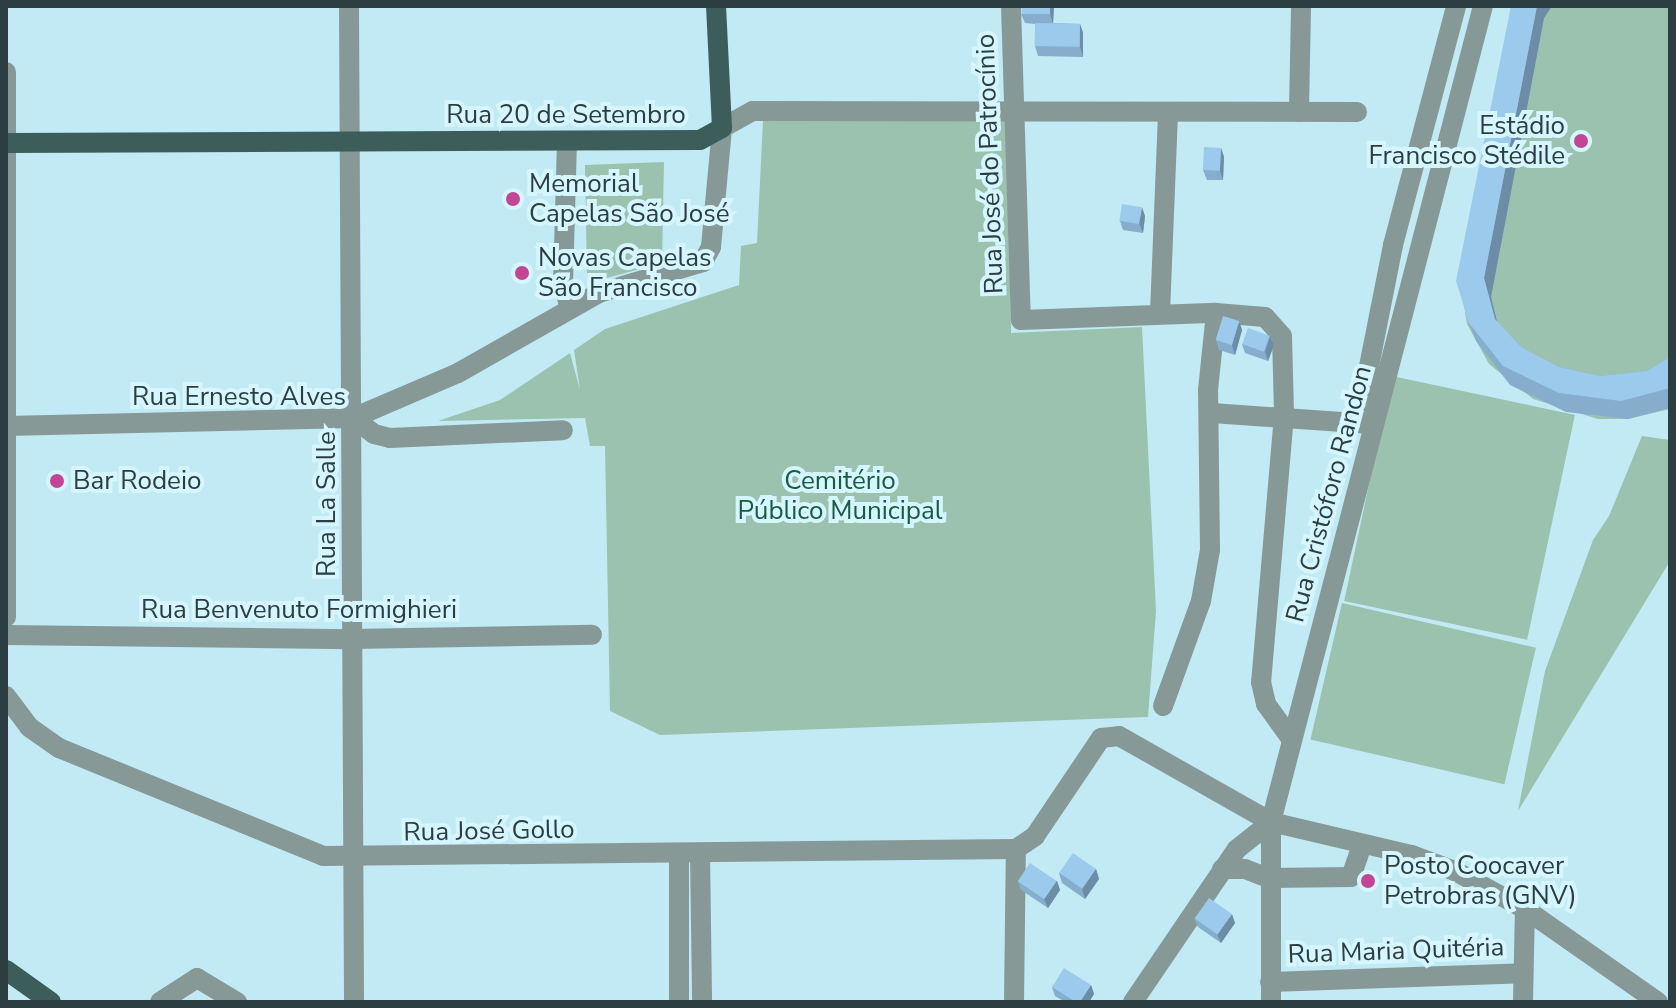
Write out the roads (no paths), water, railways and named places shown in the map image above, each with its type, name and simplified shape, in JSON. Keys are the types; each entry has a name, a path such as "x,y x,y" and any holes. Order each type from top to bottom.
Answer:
{"main road":[{"path":"716,6 722,128"},
{"name":"Rua 20 de Setembro","path":"7,143 700,140 722,128"},
{"path":"6,970 51,1002"}],"street":[{"name":"Rua La Salle","path":"349,6 354,1002"},
{"name":"Rua José do Patrocínio","path":"1011,6 1021,320 1160,313"},
{"path":"1299,112 1301,6"},
{"path":"1212,413 1284,415 1366,423 1393,245 1456,6"},
{"name":"Rua Cristóforo Randon","path":"1270,992 1271,822 1366,423 1483,6"},
{"path":"6,72 6,617"},
{"name":"Rua 20 de Setembro","path":"722,128 753,111 1357,112"},
{"path":"1168,112 1160,313 1265,317 1275,323 1285,351 1284,415 1261,682 1266,704 1292,740"},
{"path":"353,418 458,373 570,308 708,257 722,128"},
{"path":"567,141 563,285 570,308"},
{"path":"1163,706 1201,601 1210,550 1212,413 1208,390 1216,313"},
{"name":"Rua Ernesto Alves","path":"7,426 353,418 374,434 390,438 563,430"},
{"name":"Rua Benvenuto Formighieri","path":"6,635 352,639 592,635"},
{"name":"Rua José Gollo","path":"6,696 29,727 59,748 292,845 351,859 1016,849"},
{"path":"1014,1002 1016,849 1035,836 1101,738 1110,735 1129,740 1271,822 1455,871 1525,909 1658,1002"},
{"path":"1133,1002 1237,849 1271,822"},
{"path":"1222,869 1269,878 1351,877 1362,845"},
{"path":"700,853 702,1002"},
{"path":"679,854 679,1002"},
{"path":"1523,1002 1525,909"},
{"name":"Rua Maria Quitéria","path":"1270,992 1523,973"},
{"path":"160,1002 197,978 237,1002"}],"place":[{"name":"Estádio Francisco Stédile","path":"1581,141"},
{"name":"Memorial Capelas São José","path":"513,199"},
{"name":"Novas Capelas São Francisco","path":"522,273"},
{"name":"Bar Rodeio","path":"57,481"},
{"name":"Posto Coocaver Petrobras (GNV)","path":"1368,881"}],"park label":[{"name":"Cemitério Público Municipal","path":"840,496"}]}
